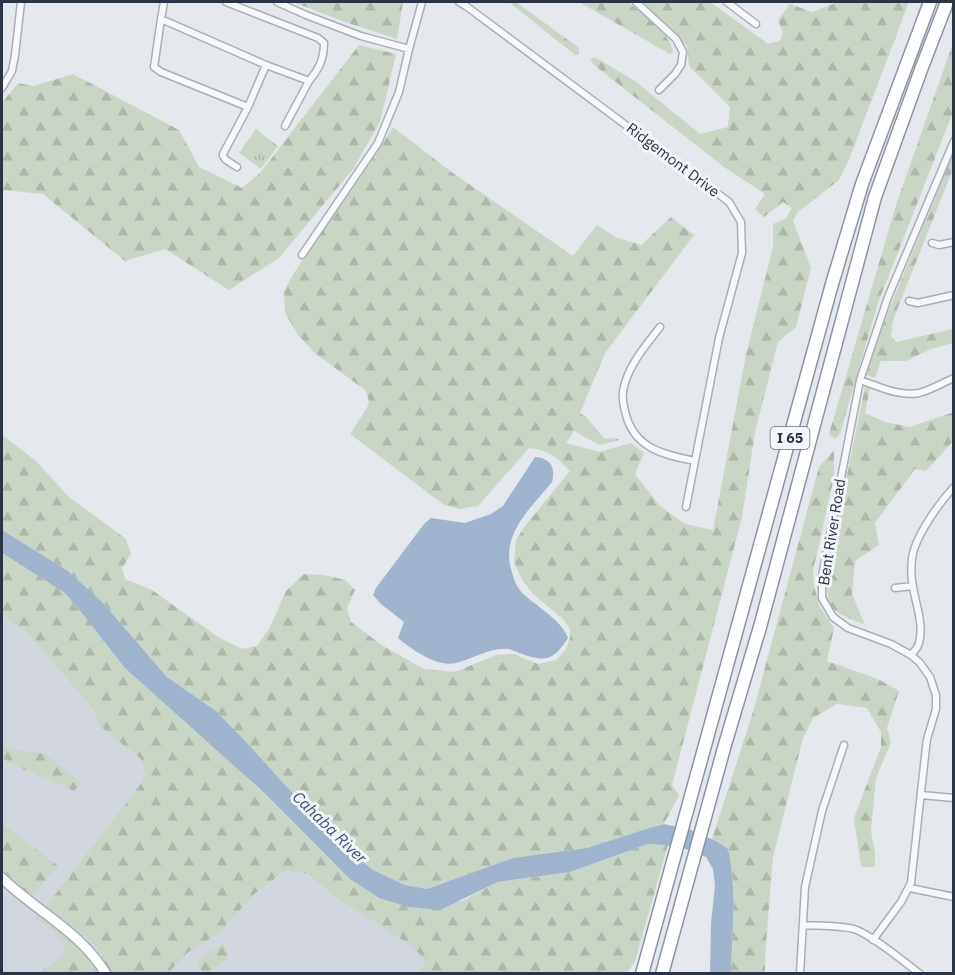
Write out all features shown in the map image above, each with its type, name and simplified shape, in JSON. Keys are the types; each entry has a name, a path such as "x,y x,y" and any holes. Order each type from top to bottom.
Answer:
{"highway":[{"name":"I 65","path":"643,969 832,284 862,184 930,2"},
{"name":"I 65","path":"662,971 760,627 875,197 947,2"}],"street":[{"path":"2,88 12,71 21,2"},
{"path":"164,2 154,67 161,72 248,107"},
{"path":"226,2 318,38 324,43 321,63 285,126"},
{"path":"278,2 362,36 409,49"},
{"path":"302,255 378,143 399,92 422,2"},
{"name":"Ridgemont Drive","path":"459,2 729,202 741,222 742,254 719,338 686,507"},
{"path":"636,2 676,39 683,52 681,65 659,90"},
{"path":"727,2 756,24"},
{"path":"161,19 266,65 309,81"},
{"path":"237,167 226,160 223,154 248,107 266,65"},
{"name":"Bent River Road","path":"873,940 910,888 915,862 927,739 936,709 936,695 930,677 911,655 891,644 844,626 829,612 822,598 822,576 860,380 888,297 954,141"},
{"path":"932,243 939,245 954,242"},
{"path":"909,302 918,303 954,296"},
{"path":"660,327 636,359 625,382 622,399 627,421 638,439 653,450 695,461"},
{"path":"860,380 891,391 909,394 924,391 954,378"},
{"path":"911,655 918,645 920,633 920,622 912,586 912,557 926,526 954,487"},
{"path":"895,588 912,586"},
{"path":"800,974 805,887 819,823 844,745"},
{"path":"921,795 954,798"},
{"path":"2,878 15,891 74,935 90,952 105,974"},
{"path":"910,888 954,897"},
{"path":"803,925 852,929 863,933 920,974"}],"shaded area":[{"path":"2,579 462,973 2,973"}],"green space":[{"path":"293,2 403,2 397,39 345,22"},
{"path":"509,2 516,2 579,48 579,54 575,55"},
{"path":"579,2 628,2 662,32 673,52 670,54"},
{"path":"643,2 710,2 768,44 780,41 783,33 778,20 790,4 812,12 838,2 909,2 839,180 798,212 793,221 811,268 796,327 778,342 755,432 742,517 672,785 679,795 664,824 587,848 513,858 427,889 405,885 373,870 332,837 216,711 167,677 103,603 68,571 2,530 2,435 36,461 68,496 126,539 131,554 122,568 125,579 152,590 218,637 242,649 257,646 270,627 286,591 304,574 324,575 345,580 355,590 347,608 351,622 383,646 424,669 455,672 496,655 513,654 538,664 556,660 566,649 570,629 564,620 534,595 522,580 514,562 516,540 570,471 552,455 542,450 529,448 478,506 459,509 444,505 350,434 367,408 369,401 365,390 316,354 298,335 285,313 284,291 393,127 450,171 573,256 597,225 615,237 641,245 671,217 694,235 605,353 580,413 605,439 619,440 599,445 574,431 566,443 600,452 631,443 644,453 635,474 660,506 685,524 713,530 746,355 773,247 773,224 786,218 792,208 783,202 764,217 755,209 765,194 724,167 594,65 590,59 595,57 635,81 700,134 728,127 730,107 689,66 687,46"},
{"path":"953,43 953,112 878,303 840,434 835,439 829,434 896,205"},
{"path":"359,45 396,54 380,122 353,169 279,258 229,290 165,249 125,261 43,194 4,190 2,193 2,103 18,83 34,86 73,74 179,130 199,167 242,188 260,173"},
{"path":"256,129 278,146 261,169 239,153"},
{"path":"953,154 953,169 893,320 891,336 896,342 953,329 953,343 931,349 906,361 881,361 875,378 866,375 888,312"},
{"path":"865,387 870,388 865,413 885,422 910,427 954,412 953,441 926,471 915,469 875,523 879,545 855,561 852,594 865,625 837,612 831,606 827,587 828,568"},
{"path":"834,450 834,477 813,571 814,586 820,607 834,628 827,661 878,679 899,691 887,728 891,742 876,778 871,831 875,867 861,867 854,818 881,747 881,732 867,708 837,704 813,718 803,738 773,857 765,973 731,973 733,911 731,864 728,849 712,839 753,712 819,467"},
{"path":"2,553 65,593 86,618 350,879 379,898 462,901 498,882 570,872 648,844 668,845 635,961 627,973 418,973 426,961 412,946 330,893 309,874 286,870 254,894 220,932 187,953 168,973 111,973 96,946 46,906 140,785 145,772 141,759 100,726 93,709 30,635 2,614"},
{"path":"2,745 45,754 81,783 74,791 19,767 2,758"},
{"path":"2,823 58,866 31,897 2,872"},
{"path":"39,913 89,954 101,973 39,973 65,953 59,937 35,918"},
{"path":"223,944 228,952 227,959 208,973 203,973 196,962"}],"water":[{"path":"535,457 545,459 551,464 552,482 520,521 514,532 509,556 511,569 515,583 522,592 563,628 568,638 554,655 544,658 502,649 488,651 449,664 433,660 417,652 398,638 404,622 373,595 376,588 431,518 465,523 491,514 503,506"},
{"path":"2,530 68,571 103,603 167,677 216,711 332,837 373,870 405,885 427,889 513,858 587,848 664,824 691,830 716,841 728,849 731,864 733,911 731,973 710,973 711,923 715,885 713,869 706,857 686,849 648,844 570,872 498,882 440,910 409,907 379,898 350,879 260,789 125,668 65,593 2,553"}],"water label":[{"name":"Cahaba River","path":"330,827"}]}
